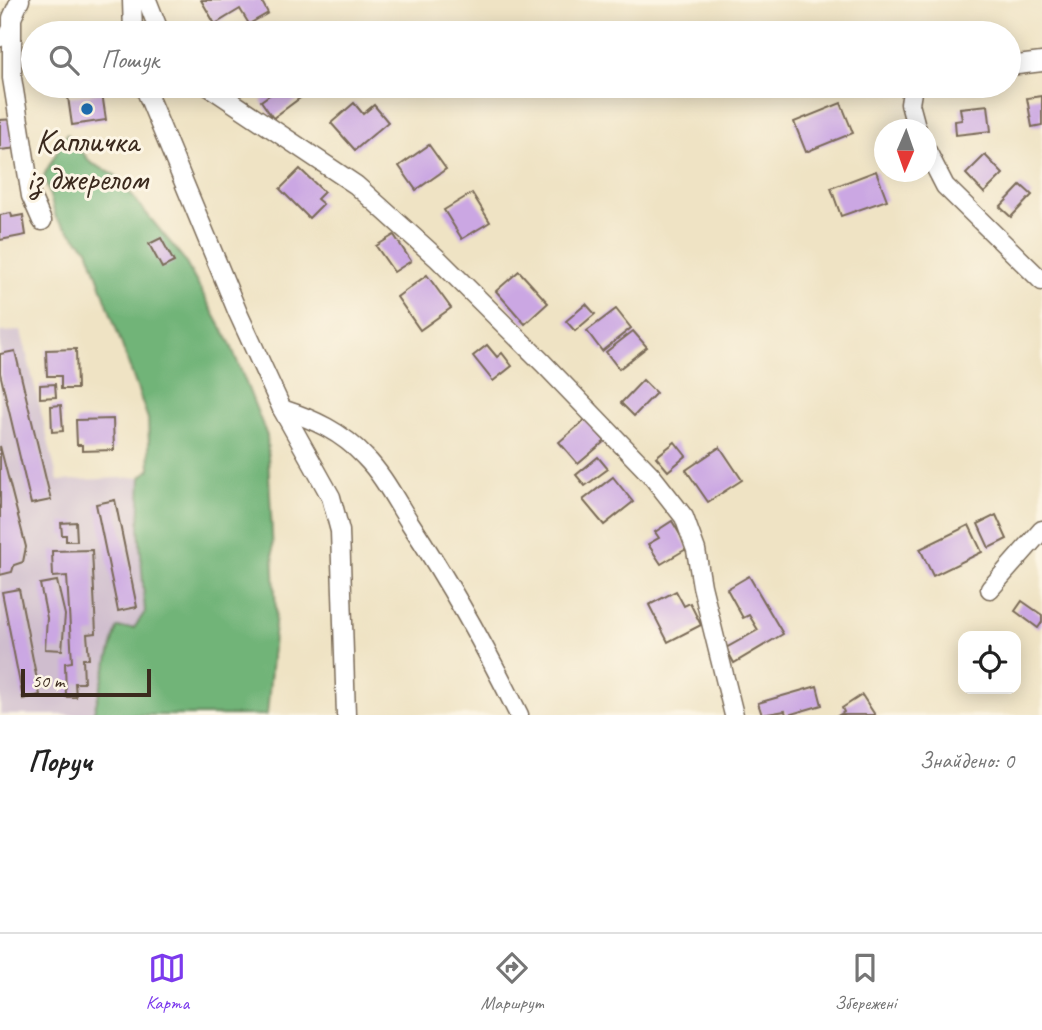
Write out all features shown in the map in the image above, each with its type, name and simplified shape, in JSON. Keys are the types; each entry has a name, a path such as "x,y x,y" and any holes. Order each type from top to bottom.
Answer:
{"street":[{"path":"20,0 12,18 5,56 12,78 32,196 41,221"},
{"path":"132,0 133,21"},
{"path":"147,0 155,21"},
{"path":"1021,65 1042,62"},
{"path":"149,98 238,313 282,409 331,497 340,531 346,715"},
{"path":"226,98 356,185 515,334 651,475 684,517 696,550 702,586 734,715"},
{"path":"911,98 914,119"},
{"path":"937,170 945,186 1042,281"},
{"path":"282,409 315,420 366,457 447,579 486,648 519,715"},
{"path":"990,589 1042,530"}],"lane":[{"path":"0,42 12,18"},
{"path":"347,685 354,715"}],"shaded area":[{"path":"21,331 58,481 141,477 139,528 145,612 134,628 93,715 0,715 0,332"}],"green space":[{"path":"67,134 91,163 115,175 183,258 230,343 267,436 276,612 267,715 93,715 117,628 134,628 145,612 139,528 141,477 150,469 148,419 88,249 56,218 44,175"}],"building":[{"path":"201,0 261,0 268,13 254,21 247,21 240,9 220,21 213,21"},
{"path":"1042,96 1042,125 1032,127 1027,98"},
{"name":"Капличка із джерелом","path":"68,98 103,98 106,120 72,125"},
{"path":"265,98 300,98 273,118 261,101"},
{"path":"354,103 363,114 374,105 388,122 355,150 331,123"},
{"path":"841,103 853,133 806,152 794,122"},
{"path":"988,105 991,131 956,135 955,121 962,120 960,108"},
{"path":"15,119 18,148 0,150 0,120"},
{"path":"429,145 446,169 416,190 399,166"},
{"path":"985,155 1003,174 984,193 966,174"},
{"path":"300,169 324,192 317,199 323,204 309,218 280,189"},
{"path":"874,172 874,182 880,182 887,200 841,216 831,188"},
{"path":"1021,185 1032,195 1011,217 1000,207"},
{"path":"472,193 490,222 462,239 444,210"},
{"path":"11,213 12,217 23,215 26,235 0,240 0,215"},
{"path":"394,235 411,261 394,272 376,246"},
{"path":"161,238 174,262 162,268 149,244"},
{"path":"519,271 548,303 525,324 496,291"},
{"path":"427,275 451,308 420,330 397,297"},
{"path":"586,304 595,314 575,331 566,321"},
{"path":"616,309 631,328 602,351 587,331"},
{"path":"633,331 647,347 619,369 606,352"},
{"path":"487,345 497,357 502,353 512,366 493,381 473,356"},
{"path":"76,349 77,389 61,389 61,376 47,376 46,350"},
{"path":"15,351 51,500 31,504 0,373 0,354"},
{"path":"643,380 656,393 634,416 621,403"},
{"path":"55,384 56,397 40,398 40,385"},
{"path":"61,405 63,431 52,432 51,406"},
{"path":"113,419 114,450 82,451 82,445 77,445 76,420"},
{"path":"586,419 605,441 578,464 559,442"},
{"path":"675,442 686,456 668,471 656,457"},
{"path":"0,446 26,547 23,562 14,565 12,572 0,575"},
{"path":"720,447 742,480 708,502 686,470"},
{"path":"598,457 608,469 585,486 576,475"},
{"path":"613,477 633,502 604,525 583,500"},
{"path":"115,500 137,607 118,611 96,504"},
{"path":"996,515 1007,539 989,548 978,524"},
{"path":"672,521 688,548 661,564 648,544 659,538 655,532"},
{"path":"76,522 77,541 66,541 66,535 62,535 61,523"},
{"path":"969,525 982,552 933,576 920,549"},
{"path":"92,550 96,633 87,634 89,659 83,659 84,683 75,683 76,697 66,697 65,663 72,662 67,576 53,577 52,551"},
{"path":"749,576 783,634 734,663 726,648 758,630 749,615 743,618 727,589"},
{"path":"57,581 65,615 62,650 45,649 47,618 40,584"},
{"path":"19,589 40,695 23,699 2,592"},
{"path":"676,591 684,606 690,603 701,625 668,642 649,605"},
{"path":"1022,601 1042,615 1038,628 1015,611"},
{"path":"817,686 822,705 788,715 785,711 762,715 758,703"},
{"path":"862,695 875,715 839,715 844,712 842,708"}],"place":[{"name":"Капличка із джерелом","path":"87,109"}]}
